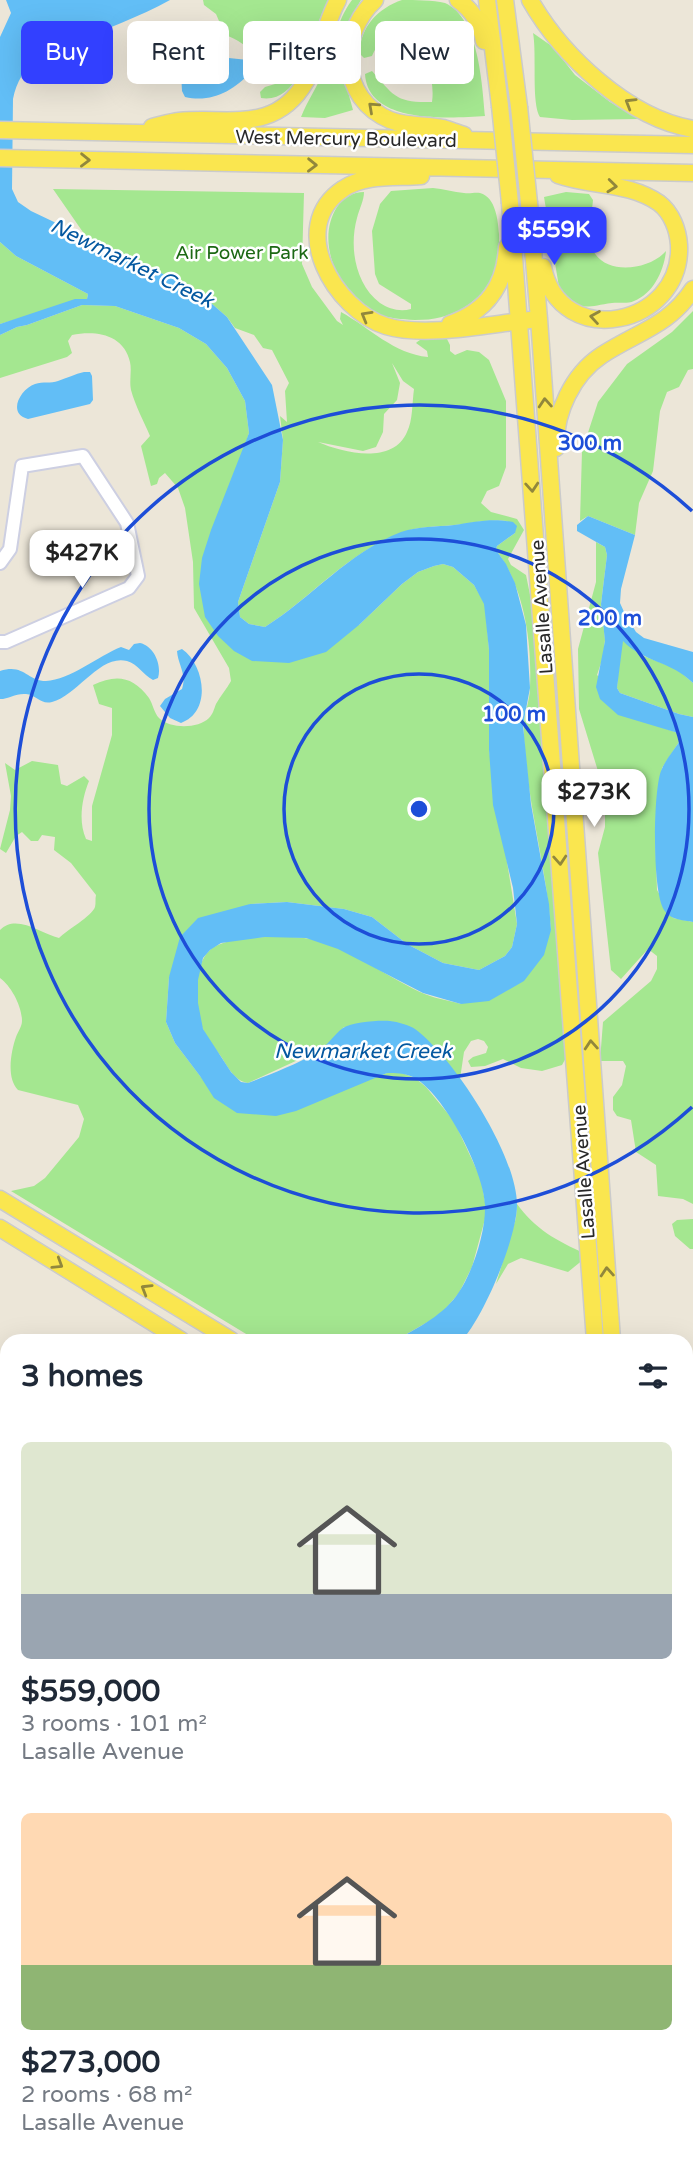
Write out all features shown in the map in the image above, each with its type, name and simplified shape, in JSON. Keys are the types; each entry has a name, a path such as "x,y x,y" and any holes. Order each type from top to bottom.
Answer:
{"main road":[{"path":"124,133 180,121 233,122 255,119 281,107 304,84 338,0"},
{"path":"376,0 358,20 349,44 350,69 358,92 376,112 388,119 412,126 442,128 483,141"},
{"path":"458,0 475,17 482,31 488,68 499,99"},
{"name":"Lasalle Avenue","path":"487,0 510,203 520,321 594,1334"},
{"name":"Lasalle Avenue","path":"505,0 519,107 540,319 612,1334"},
{"path":"530,0 556,38 619,96 647,113 678,126 693,128"},
{"name":"West Mercury Boulevard","path":"0,130 693,145"},
{"name":"West Mercury Boulevard","path":"8,158 693,173"},
{"path":"470,168 428,175 361,180 342,189 329,201 321,218 317,241 328,278 352,307 368,319 387,326 432,330 540,319"},
{"path":"530,210 548,287 558,302 580,315 613,320 637,313 659,299 674,279 679,256 678,230 663,206 643,192 626,187 574,181 546,170"},
{"path":"432,330 461,320 492,297 501,281 505,266 510,203"},
{"path":"556,562 561,525 556,440 565,399 585,369 601,356 671,316 693,289"},
{"path":"0,1199 221,1334"},
{"path":"0,1228 171,1334"}],"street":[{"path":"0,563 10,549 22,466 83,456 127,523 138,576 130,588 6,642 0,642"}],"green space":[{"path":"203,0 329,0 318,21 243,21 243,44 229,36 229,21 219,21 216,14 204,5"},
{"path":"352,0 361,0 349,21 340,21"},
{"path":"402,0 445,3 464,21 375,21 375,51 372,56 364,58 361,55 361,45 367,28 378,14"},
{"path":"533,33 553,47 575,75 610,102 639,119 572,120 540,117 536,101"},
{"path":"474,43 485,116 432,117 395,110 380,102 370,91 365,74 372,71 375,74 375,84 383,84 397,96 411,101 432,102 432,86 474,84"},
{"path":"292,84 273,98 261,98 260,92 265,87"},
{"path":"317,84 346,84 353,110 325,118 301,117"},
{"path":"433,188 480,193 490,199 495,210 499,234 498,256 492,276 482,293 465,307 447,316 415,320 378,314 352,296 335,268 328,237 337,207 352,194 364,192 354,241 360,275 365,286 380,303 395,309 411,309 411,304 379,284 375,274 372,231 380,204 391,191"},
{"name":"Air Power Park","path":"53,189 304,193 302,264 312,287 337,321 343,325 341,312 393,346 416,355 428,357 427,351 416,343 435,338 447,339 450,351 455,355 467,350 479,352 489,360 506,401 506,467 499,486 487,491 481,503 491,512 517,519 524,530 508,559 511,565 526,575 536,624 567,1056 562,1065 542,1071 521,1068 503,1059 485,1066 471,1067 468,1061 486,1053 488,1047 484,1041 478,1039 471,1041 464,1052 460,1079 435,1049 344,1027 326,1047 248,1083 233,1074 206,1035 197,998 198,976 204,957 218,945 241,939 269,937 317,941 347,952 425,994 461,1004 551,930 524,742 530,687 528,633 520,597 496,550 497,546 515,533 507,521 407,531 382,541 347,563 265,627 249,624 240,617 238,602 280,482 283,440 280,416 287,422 285,391 289,383 272,350 263,348 254,335 235,328 211,303 182,283 87,238","holes":["392,363 403,381 414,389 410,422 400,442 391,449 379,453 353,452 318,442 363,451 376,447 383,432 384,414 397,400 400,383"]},
{"path":"566,192 589,194 593,200 590,240 596,255 604,262 625,268 637,266 658,258 666,251 657,280 641,297 629,302 582,306 571,301 559,287 544,197"},
{"path":"0,242 16,256 88,294 87,299 0,324"},
{"path":"82,305 115,306 179,328 206,344 227,368 245,401 249,433 238,466 218,636 359,625 418,572 443,564 453,567 474,585 485,604 489,650 489,750 517,924 512,947 505,956 479,970 443,963 407,944 372,917 344,909 287,902 250,904 169,977 166,1022 175,1043 207,1085 371,1078 387,1073 402,1073 415,1078 426,1087 454,1121 481,1179 485,1219 472,1267 459,1293 440,1315 407,1334 246,1334 11,1191 34,1186 45,1178 79,1137 84,1119 78,1105 18,1090 14,1085 11,1057 22,1015 15,997 0,978 0,930 6,925 21,924 59,938 93,911 96,895 71,863 54,850 55,837 42,835 38,841 31,841 22,832 16,836 6,853 0,849 11,796 5,763 15,770 32,761 58,765 61,784 67,786 84,776 89,781 84,795 82,825 86,839 92,841 92,806 112,735 112,708 99,704 93,685 117,678 130,681 149,698 156,714 164,722 191,726 209,718 231,681 229,668 194,608 193,562 185,508 178,488 165,473 157,484 151,486 141,446 150,436 130,387 131,369 127,353 122,345 107,336 90,333 72,335 68,341 72,353 67,357 0,378 0,335"},
{"path":"693,311 693,369 688,370 679,387 667,392 660,411 653,471 639,503 635,535 588,516 580,521 582,451 598,402 627,364 672,332"},
{"path":"596,542 605,547 607,555 601,604 605,640 597,675 652,724 678,733 681,739 662,768 655,832 657,890 673,918 693,922 693,1204 683,1199 658,1196 656,1165 636,1152 631,1120 617,1116 613,1110 613,1097 622,1085 626,1066 623,1061 600,1061 603,1022 651,981 657,969 657,956 648,949 621,979 611,970 598,853 605,827 605,794 579,709 578,649 596,582"},
{"path":"623,640 641,655 677,669 693,683 693,717 620,693 617,688"},
{"path":"517,1204 531,1221 547,1233 584,1253 584,1259 568,1272 521,1258 508,1264 496,1284 516,1218"},
{"path":"693,1219 693,1249 690,1249 675,1236 672,1224 677,1220"}],"water":[{"name":"Newmarket Creek","path":"6,0 170,0 113,26 113,21 21,21 21,77 13,99 12,189 18,202 31,211 182,283 211,303 227,317 272,385 283,440 280,482 238,602 240,617 249,624 265,627 364,551 401,532 490,520 513,522 517,526 515,533 497,546 496,550 515,583 526,625 530,688 523,725 531,804 549,904 551,930 544,955 524,981 489,1001 461,1004 423,993 338,949 306,938 265,937 221,943 203,958 198,980 198,1003 203,1029 231,1072 241,1082 248,1083 308,1057 347,1026 385,1021 415,1029 431,1043 464,1084 481,1109 507,1160 517,1205 512,1236 498,1276 467,1334 406,1334 439,1314 459,1292 478,1250 485,1215 483,1190 470,1154 449,1116 425,1086 413,1077 387,1073 296,1111 276,1116 237,1113 214,1098 175,1043 166,1022 169,977 180,937 198,918 250,904 287,902 344,909 372,917 407,944 443,963 479,970 505,956 512,947 517,924 513,888 493,805 489,750 489,650 484,604 474,585 453,567 443,564 418,572 402,584 326,652 289,663 252,661 234,651 218,636 205,617 199,584 202,558 211,530 249,433 245,401 227,368 206,344 179,328 115,306 82,305 0,335 0,324 75,299 87,299 88,294 16,256 0,242 0,37 11,13"},
{"path":"229,58 243,59 243,79 229,90 204,98 185,97 182,84 229,84"},
{"path":"90,372 92,376 93,400 90,404 28,419 18,412 18,402 30,387"},
{"path":"588,516 635,535 620,603 636,632 644,638 693,652 693,683 676,670 639,653 623,641 617,688 620,693 693,717 693,922 673,918 664,910 657,884 655,819 658,782 663,767 681,739 678,733 618,715 600,699 596,687 605,641 601,604 607,555 605,547 577,531 577,525"},
{"path":"140,643 149,648 156,657 158,678 153,680 131,662 117,660 98,669 71,692 52,702 26,694 0,699 0,671 15,669 40,680 55,680 121,647 129,650 134,644"},
{"path":"182,649 196,666 202,688 197,709 181,723 170,718 160,706 165,699 182,689 183,674 177,651"}]}
